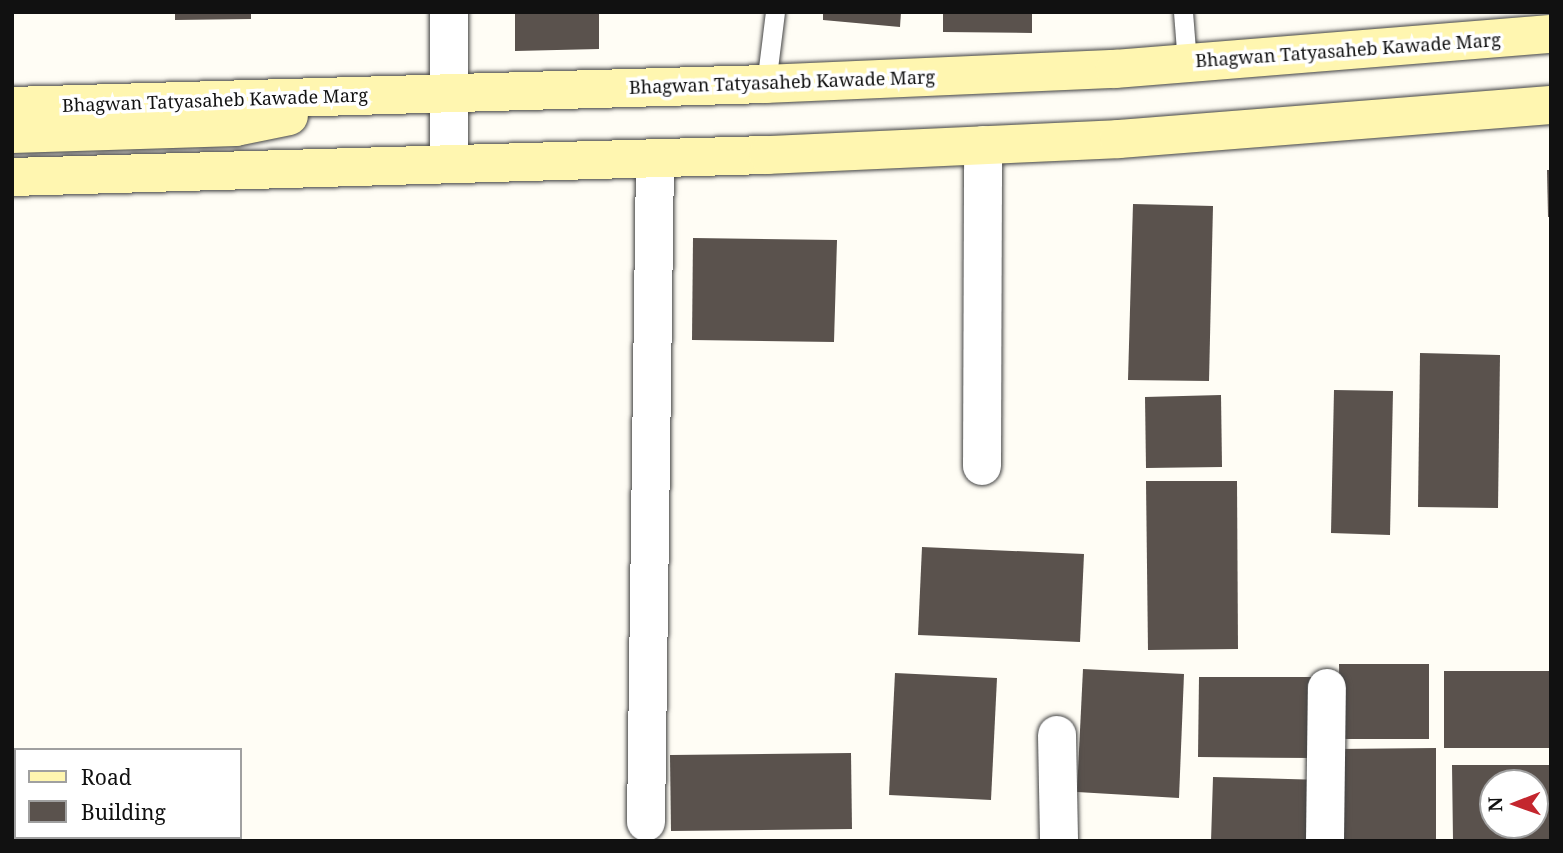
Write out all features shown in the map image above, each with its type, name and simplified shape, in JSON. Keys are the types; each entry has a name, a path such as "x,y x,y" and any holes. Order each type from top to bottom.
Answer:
{"street":[{"path":"449,12 449,164"},
{"name":"Bhagwan Tatyasaheb Kawade Marg","path":"12,106 766,84 1115,69 1551,34"},
{"path":"12,134 236,127 393,95"},
{"path":"12,177 656,158 1119,139 1551,105"},
{"path":"982,466 983,145"},
{"path":"646,822 656,158"},
{"path":"1325,841 1327,688"},
{"path":"1057,734 1059,841"}],"lane":[{"path":"766,84 775,12"},
{"path":"1183,12 1187,62"}],"building":[{"path":"175,12 251,12 251,19 175,20"},
{"path":"515,12 599,12 599,49 515,51"},
{"path":"823,12 901,12 900,27 823,20"},
{"path":"943,12 1032,12 1032,33 943,32"},
{"path":"1547,170 1551,170 1551,217 1548,217"},
{"path":"1133,204 1213,206 1209,381 1128,380"},
{"path":"693,238 837,240 834,342 692,340"},
{"path":"1420,353 1500,355 1498,508 1418,507"},
{"path":"1334,390 1393,391 1390,535 1331,533"},
{"path":"1221,395 1222,467 1146,468 1145,397"},
{"path":"1146,481 1237,481 1238,649 1148,650"},
{"path":"922,547 1084,554 1080,642 918,635"},
{"path":"1339,664 1429,664 1429,739 1340,739"},
{"path":"1083,669 1184,674 1179,798 1077,792"},
{"path":"1444,671 1551,671 1551,748 1444,748"},
{"path":"895,673 997,678 991,800 889,795"},
{"path":"1199,677 1313,677 1313,758 1198,757"},
{"path":"1436,748 1436,841 1336,841 1336,749"},
{"path":"851,753 852,829 671,831 670,755"},
{"path":"1452,765 1551,765 1551,841 1453,841"},
{"path":"1213,777 1324,780 1322,841 1211,841"}]}
